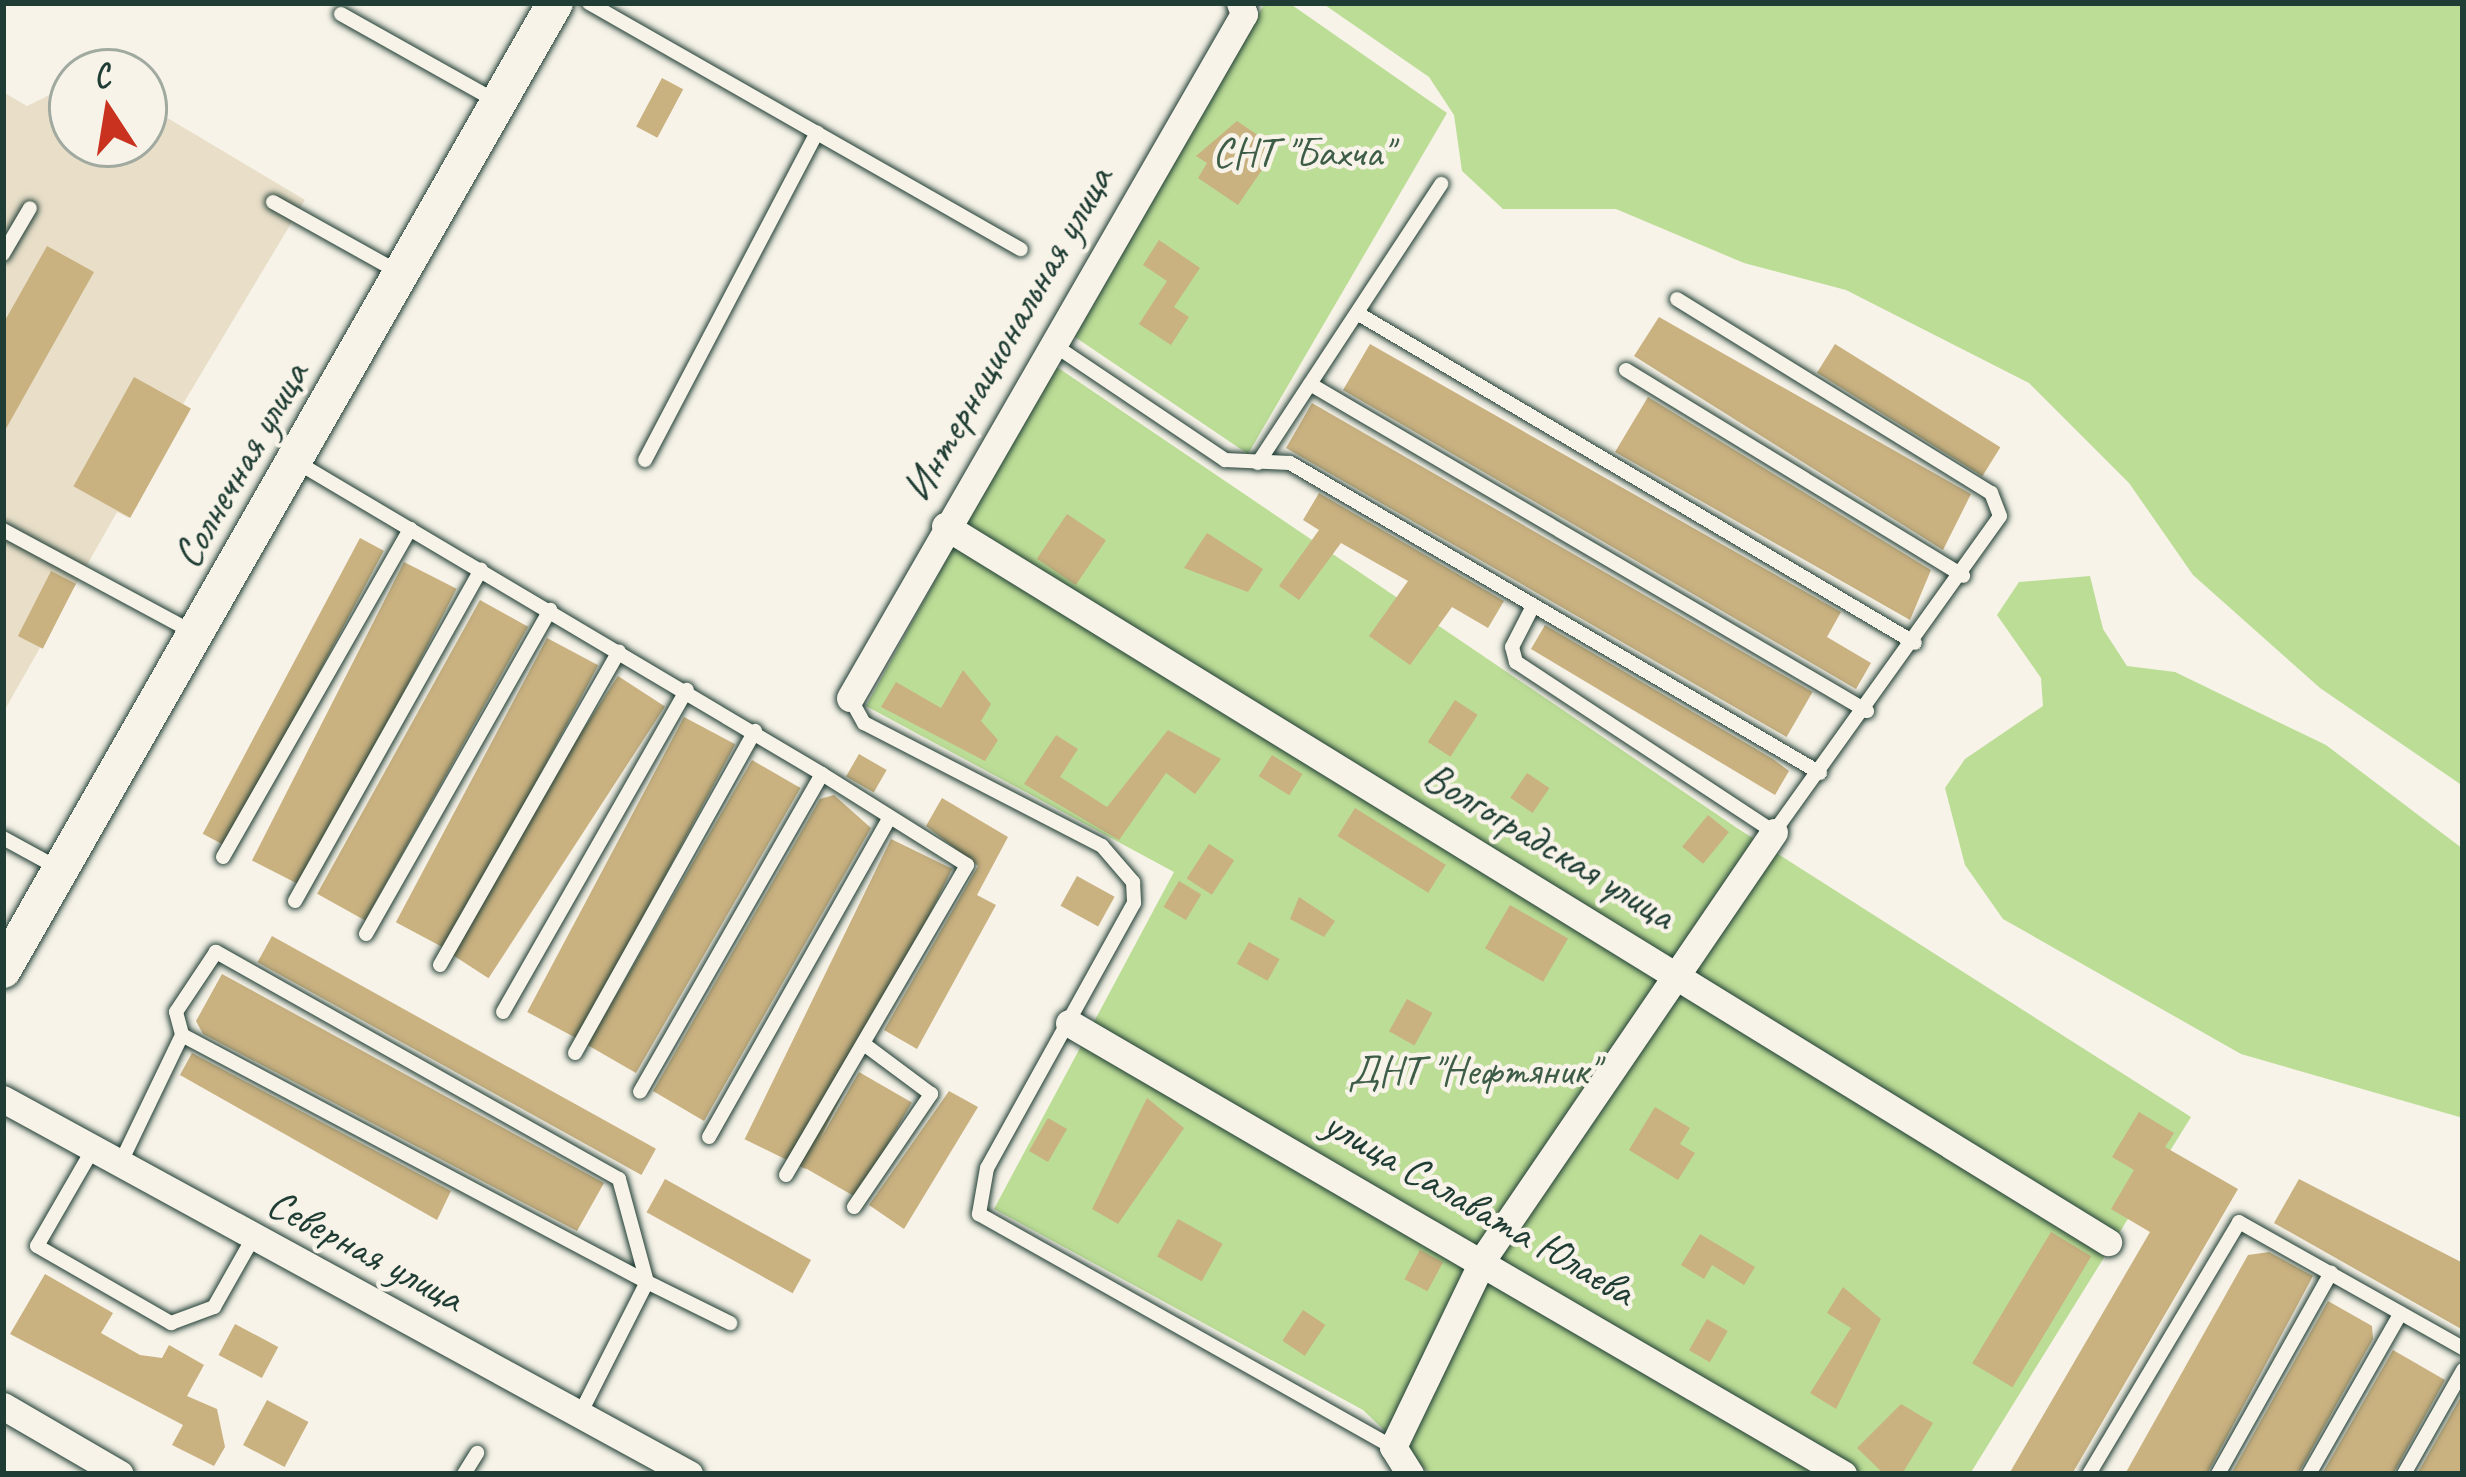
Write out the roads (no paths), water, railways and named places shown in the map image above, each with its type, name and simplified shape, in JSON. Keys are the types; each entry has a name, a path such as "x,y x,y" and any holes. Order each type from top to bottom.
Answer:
{"street":[{"name":"Солнечная улица","path":"3,970 555,3"},
{"name":"Интернациональная улица","path":"850,698 1242,8"},
{"name":"Волгоградская улица","path":"945,526 2108,1242"},
{"path":"1410,1474 1393,1447 1485,1256 1672,971 1774,832"},
{"name":"улица Салавата Юлаева","path":"1069,1023 1485,1256 1843,1474"},
{"name":"Северная улица","path":"3,1099 689,1474"},
{"path":"3,1406 120,1474"}],"lane":[{"path":"589,3 1022,249"},
{"path":"341,14 498,102"},
{"path":"645,460 817,133"},
{"path":"1258,464 1441,184"},
{"path":"273,202 401,273"},
{"path":"3,254 30,208"},
{"path":"1532,606 1512,647 1516,662 1774,832 1867,712 2000,516 1991,493 1677,299"},
{"path":"1357,313 1916,643"},
{"path":"1051,343 1225,460 1290,463 1820,773"},
{"path":"1626,370 1963,576"},
{"path":"1310,384 1867,712"},
{"path":"294,461 687,690 967,865 786,1175"},
{"path":"223,857 410,529"},
{"path":"3,530 196,634"},
{"path":"295,901 481,570"},
{"path":"365,934 550,610"},
{"path":"440,964 619,651"},
{"path":"503,1012 687,690"},
{"path":"850,698 864,723 1102,846 1133,882 1134,903 987,1168 979,1214 991,1229 1393,1447"},
{"path":"575,1053 755,731"},
{"path":"640,1092 822,774"},
{"path":"709,1137 889,819"},
{"path":"3,838 61,869"},
{"path":"120,1164 182,1035 176,1012 216,952 619,1179 647,1282 580,1414"},
{"path":"182,1035 730,1323"},
{"path":"854,1207 931,1094 864,1044"},
{"path":"93,1148 38,1246 172,1323 214,1307 253,1238"},
{"path":"2089,1474 2239,1222 2463,1348"},
{"path":"2218,1474 2331,1273"},
{"path":"2308,1474 2401,1313"},
{"path":"2404,1474 2463,1370"},
{"path":"464,1474 477,1453"}],"park label":[{"name":"СНТ \"Бахча\"","path":"1302,153"},
{"name":"ДНТ \"Нефтяник\"","path":"1473,1071"}]}
